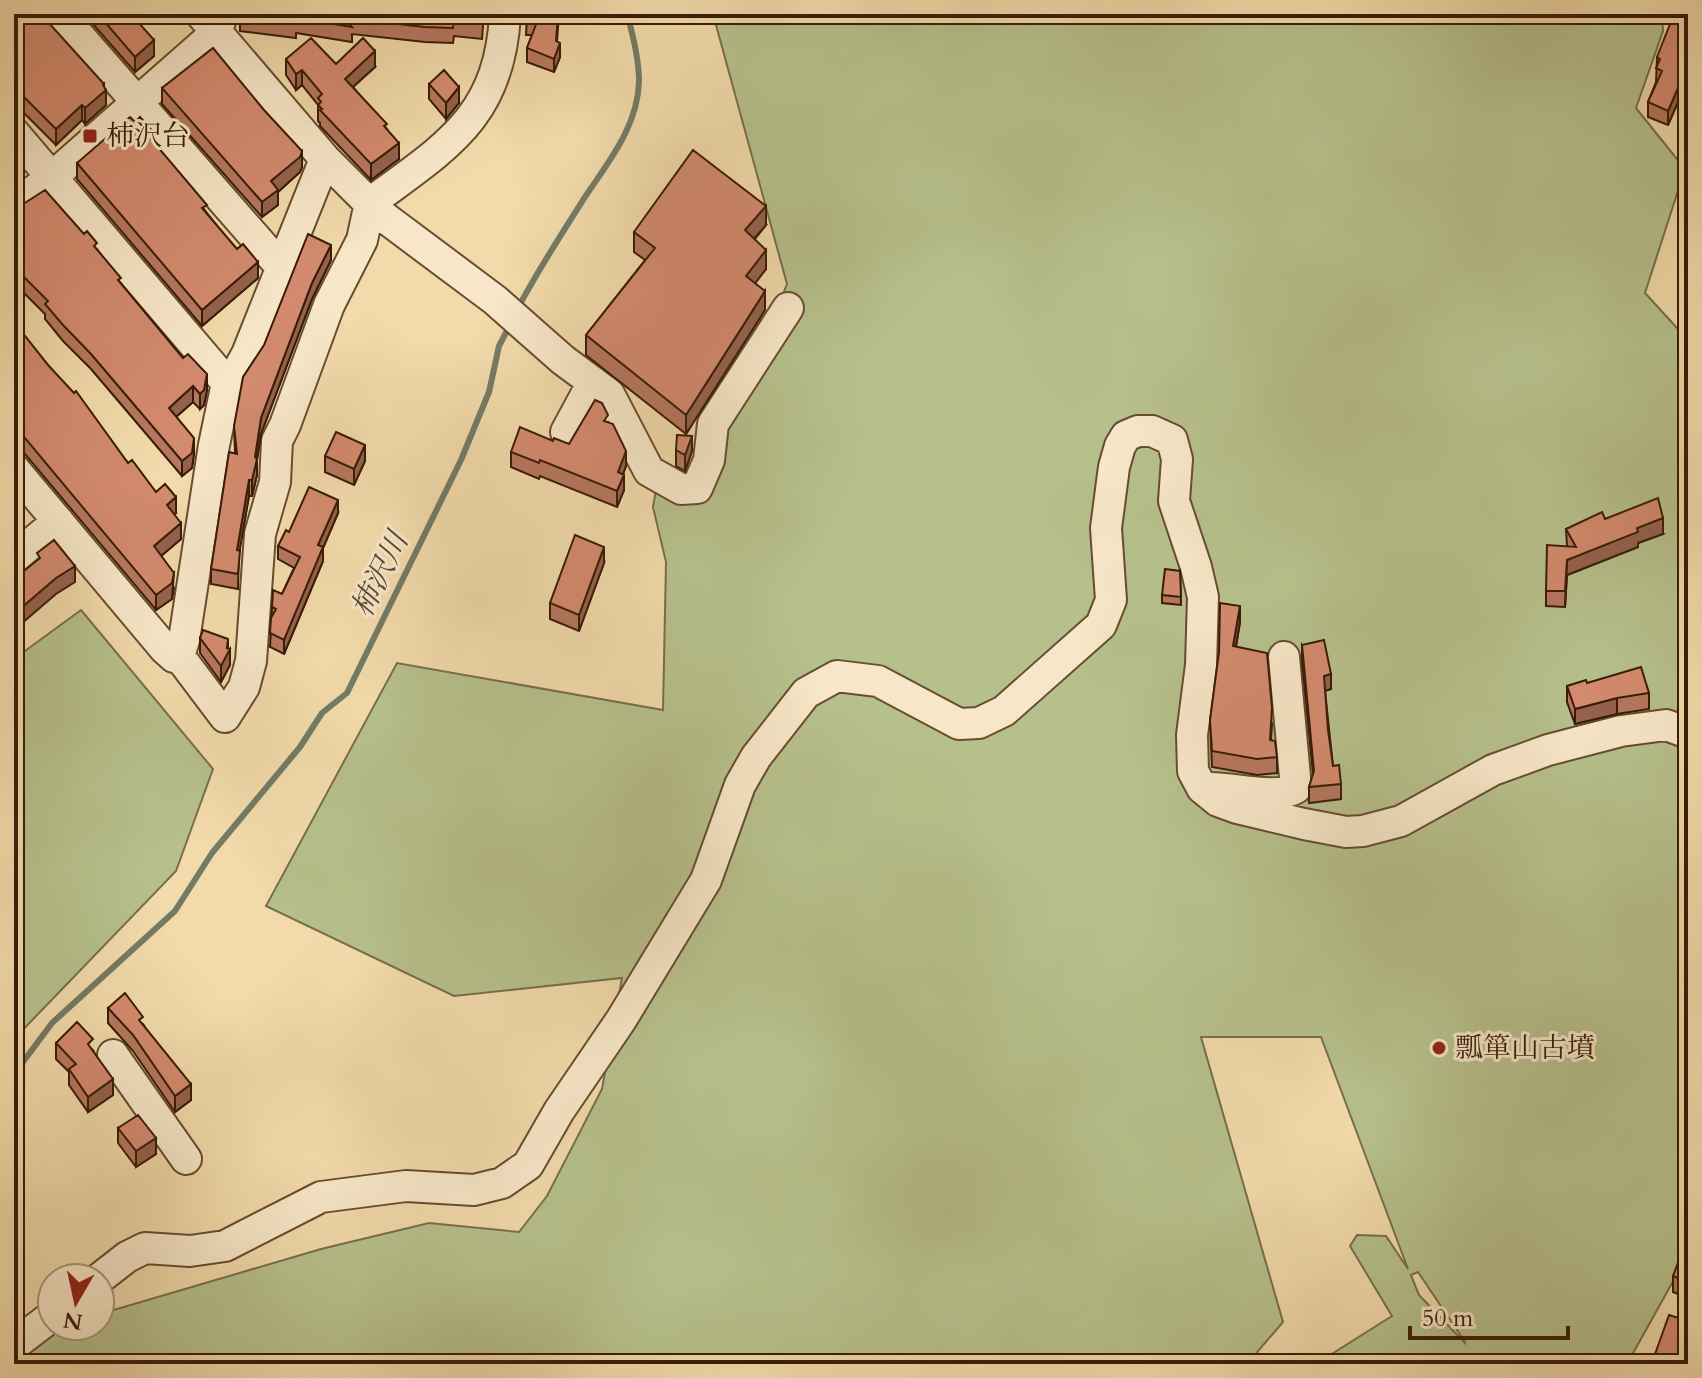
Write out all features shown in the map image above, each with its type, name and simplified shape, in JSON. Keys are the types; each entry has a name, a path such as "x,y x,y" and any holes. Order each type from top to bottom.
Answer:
{"street":[{"path":"60,14 282,268"},
{"path":"179,656 225,717 244,687 251,661 260,534 275,482 277,441 329,305 362,240 370,203 443,149 477,112 496,72 505,14"},
{"path":"14,206 136,104 213,20 325,159 380,214 495,300 555,354 609,394 649,471 681,489 697,488 709,460 713,424 788,308"},
{"path":"14,133 227,383"},
{"path":"179,656 227,383 235,376 247,354 325,159"},
{"path":"566,432 593,382"},
{"path":"116,1266 145,1248 190,1251 225,1246 321,1197 406,1186 474,1190 502,1183 528,1165 706,880 740,785 756,757 806,693 837,676 878,681 959,724 979,723 1004,711 1101,625 1111,600 1106,528 1114,467 1126,436 1138,431 1152,431 1172,440 1177,459 1174,501 1201,581 1203,618 1191,755 1193,771 1202,788 1218,801 1320,827 1363,831 1401,821 1493,770 1548,750 1621,731 1666,725 1688,733"},
{"path":"14,469 165,649 174,657 179,656"},
{"path":"14,558 58,521"},
{"path":"1202,788 1271,793 1290,792 1296,788 1284,657"},
{"path":"113,1055 186,1159"},
{"path":"14,1345 36,1328"}],"green space":[{"path":"713,14 1662,14 1663,31 1636,108 1685,169 1645,293 1688,340 1688,1239 1681,1267 1627,1364 1316,1364 1392,1316 1350,1246 1357,1235 1386,1236 1408,1269 1321,1037 1201,1037 1283,1322 1247,1364 14,1364 14,1354 36,1340 116,1342 116,1309 321,1249 429,1223 519,1232 547,1196 602,1089 622,978 454,996 266,906 397,663 663,710 666,562 653,507 657,484 709,478 787,284","holes":["1418,1272 1465,1343 1419,1295 1411,1275"]},
{"path":"81,610 213,769 176,871 14,1039 14,659"}],"building":[{"path":"14,14 47,14 51,19 48,22 104,84 106,90 85,108 82,105 56,129 14,87"},
{"path":"98,14 131,14 154,40 135,57"},
{"path":"240,14 483,14 482,23 454,21 453,28 344,18 352,27 291,17 296,22"},
{"path":"527,14 558,14 556,41 560,43 554,59 527,48 537,22 526,21"},
{"path":"1674,14 1688,14 1688,84 1681,81 1668,111 1648,102 1662,71 1656,68 1660,59 1657,57"},
{"path":"311,38 336,64 363,38 375,51 345,79 387,124 384,126 399,143 371,164 320,110 318,98 322,94 302,70 296,74 286,59"},
{"path":"213,48 302,151 300,157 271,181 278,190 262,202 162,88"},
{"path":"444,70 459,87 446,103 429,84"},
{"path":"130,117 135,122 140,117 156,135 151,139 207,205 202,208 237,249 243,244 258,262 202,310 77,163"},
{"path":"693,150 766,206 745,230 766,250 746,276 765,291 686,415 586,335 655,248 634,232"},
{"path":"45,190 84,234 87,231 97,243 94,246 121,278 118,280 183,358 188,354 207,374 204,390 200,394 193,386 169,408 194,438 192,453 182,461 45,304 48,301 19,272 23,269 14,259 14,210"},
{"path":"308,234 331,245 312,283 261,418 257,459 252,480 249,480 237,550 240,551 238,574 211,569 229,452 237,454 234,426 243,377 264,345"},
{"path":"14,322 48,365 74,393 76,391 128,463 132,460 156,492 165,484 176,497 167,505 181,523 154,546 174,573 172,583 156,595 14,425"},
{"path":"595,400 602,403 608,415 604,421 613,424 626,451 618,472 624,475 617,491 540,460 539,463 511,452 520,427 553,441 554,438 569,444"},
{"path":"336,432 365,445 354,469 325,456"},
{"path":"677,435 692,436 685,455 676,450"},
{"path":"309,487 338,500 318,545 323,547 284,640 270,633 271,618 276,609 272,607 273,590 282,594 300,557 278,546 286,530 289,532"},
{"path":"1658,498 1663,518 1637,528 1638,532 1567,560 1565,591 1546,591 1547,545 1576,547 1566,529 1602,512 1605,519"},
{"path":"14,501 23,511 14,519"},
{"path":"575,535 604,547 579,615 550,603"},
{"path":"54,540 75,566 14,614 14,579 40,558 37,553"},
{"path":"1165,569 1180,571 1181,597 1162,595"},
{"path":"1220,603 1240,606 1233,646 1267,653 1272,708 1270,740 1275,741 1277,757 1257,759 1212,751 1210,720 1219,652"},
{"path":"203,630 228,639 227,648 230,649 221,666 200,638"},
{"path":"1324,640 1331,674 1324,676 1328,730 1333,766 1339,765 1341,784 1309,787 1314,771 1302,645"},
{"path":"1641,667 1649,693 1575,709 1567,686"},
{"path":"125,993 143,1017 139,1020 191,1084 175,1096 133,1035 108,1008"},
{"path":"77,1022 93,1039 88,1044 113,1079 88,1097 69,1069 76,1064 56,1043"},
{"path":"138,1115 156,1138 136,1151 118,1128"},
{"path":"1682,1252 1688,1254 1688,1282 1673,1276"},
{"path":"1669,1315 1688,1321 1688,1344 1681,1364 1654,1357"}],"waterway":[{"name":"柿沢川","path":"518,308 612,156 634,113 639,73 627,14"},
{"name":"柿沢川","path":"14,1074 52,1023 175,911 212,853 300,747 322,713 347,693 461,460 489,392 499,346 510,325"}],"place":[{"name":"柿沢台","path":"90,136"},
{"name":"瓢箪山古墳","path":"1439,1048"}]}
